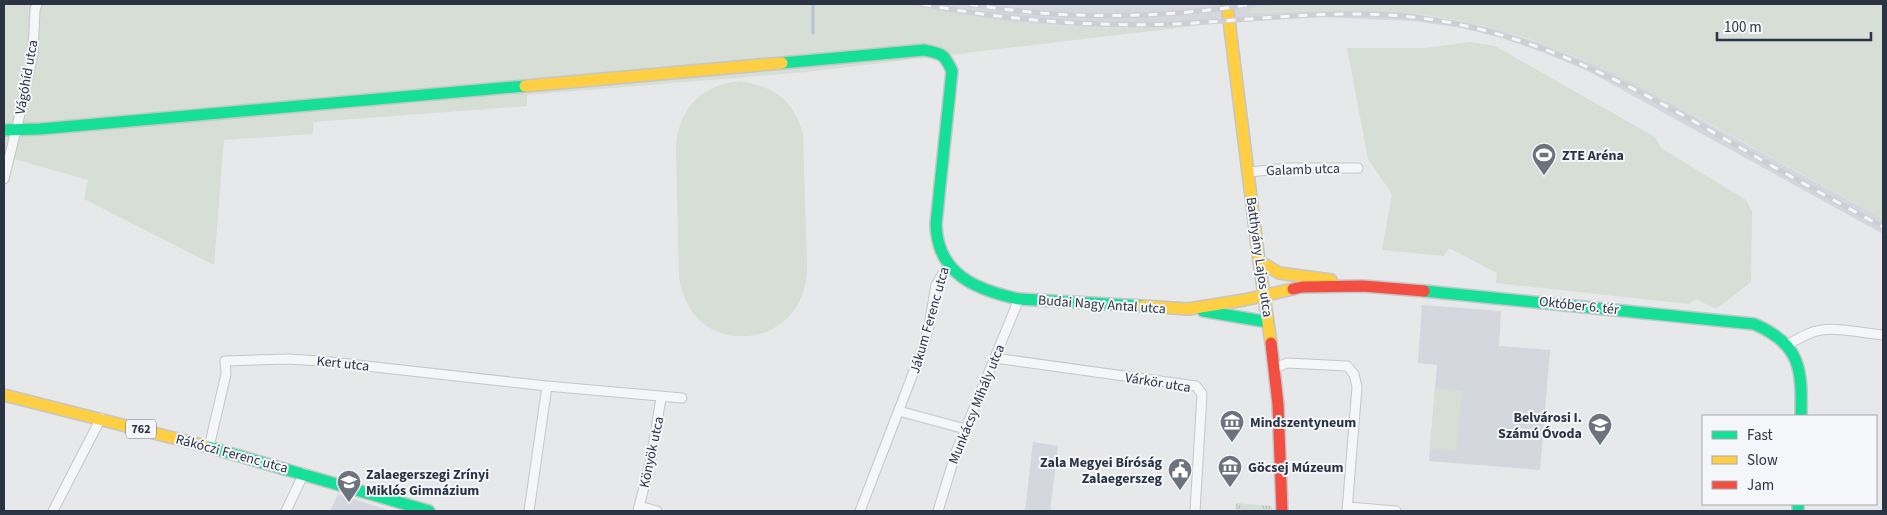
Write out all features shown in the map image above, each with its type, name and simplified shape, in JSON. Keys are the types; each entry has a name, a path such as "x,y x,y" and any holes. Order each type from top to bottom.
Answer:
{"street":[{"name":"Vágóhíd utca","path":"4,179 17,130 33,52 37,4"},
{"name":"Batthyány Lajos utca","path":"1228,4 1259,261 1275,368 1279,413 1282,511"},
{"name":"Jákum Ferenc utca","path":"17,130 121,123 933,50 945,56 952,71 936,224 937,241 948,265 936,285 925,342 860,511"},
{"path":"4,130 17,130"},
{"name":"Galamb utca","path":"1249,172 1289,168 1358,168"},
{"path":"1259,261 1270,269 1284,274 1362,286"},
{"name":"Budai Nagy Antal utca","path":"948,265 955,273 974,286 1019,299 1188,309 1264,295"},
{"name":"Október 6. tér","path":"1264,295 1302,288 1362,286 1490,297 1736,321 1764,327 1787,345"},
{"name":"Munkácsy Mihály utca","path":"938,511 956,452 1019,299"},
{"path":"1188,309 1268,322"},
{"path":"1801,415 1800,371 1787,345 1809,333 1830,330 1883,335"},
{"name":"Várkör utca","path":"995,358 1196,386 1202,394 1195,511"},
{"name":"Kert utca","path":"209,447 226,374 225,361 321,360 547,386 661,398 682,398"},
{"path":"1275,368 1287,363 1338,364 1347,366 1354,374 1357,387 1348,509 1396,511"},
{"path":"529,511 547,386"},
{"name":"Rákóczi Ferenc utca","path":"4,395 101,418 209,447 304,473 429,511"},
{"name":"Könyök utca","path":"657,511 639,509 651,459 661,398"},
{"path":"899,411 965,429"},
{"path":"54,511 101,418"},
{"path":"286,511 304,473"}],"shaded area":[{"path":"907,4 1282,4 1250,9 1250,13 1361,9 1402,12 1471,23 1545,45 1619,75 1883,219 1883,234 1590,72 1502,38 1462,28 1413,21 1321,17 1138,27 1082,27 1014,23 948,13"},
{"path":"1422,305 1501,311 1499,346 1550,350 1540,470 1429,461 1437,365 1418,363"},
{"path":"1033,442 1058,446 1050,511 1025,511"},
{"name":"Zalaegerszegi Zrínyi Miklós Gimnázium","path":"338,494 391,511 330,511"}],"green space":[{"path":"4,4 907,4 995,20 1039,25 1131,27 1210,24 806,72 527,95 527,106 313,122 313,134 224,140 214,265 84,199 88,180 4,156"},
{"path":"1282,4 1883,4 1883,219 1646,90 1590,63 1532,40 1472,23 1416,14 1361,10 1250,13 1249,9"},
{"name":"ZTE Aréna","path":"1470,42 1495,46 1655,137 1661,148 1746,200 1752,211 1751,282 1716,309 1696,299 1688,304 1496,283 1497,273 1449,248 1444,256 1382,250 1392,194 1368,159 1347,48 1426,48"},
{"path":"740,81 772,91 788,103 799,122 803,134 807,259 805,285 801,299 794,311 785,320 774,328 749,336 721,333 705,325 692,312 684,296 679,278 676,147 678,133 687,110 703,93 726,83"},
{"path":"1435,388 1462,391 1456,451 1430,449"},
{"path":"1236,503 1272,506 1272,511 1236,511"}],"waterway":[{"path":"813,5 813,33"}],"railway":[{"path":"922,4 1016,18 1079,23 1175,24 1333,14 1365,14 1428,19 1471,27 1554,53 1632,88 1883,227"},
{"path":"969,4 1039,13 1111,16 1182,13 1253,4"}],"traffic: fast":[{"path":"782,63 924,50 942,56 952,71 936,224 938,241 943,256 951,267 962,277 988,291 1019,299 1143,306"},
{"path":"4,130 40,129 525,86"},
{"path":"1424,291 1754,324 1770,332 1790,350 1799,372 1801,415"},
{"path":"1203,311 1268,322"},
{"path":"205,446 429,511"},
{"path":"1798,505 1798,511"}],"traffic: slow":[{"path":"1227,4 1271,343"},
{"path":"525,86 782,63"},
{"path":"1259,261 1279,273 1331,280"},
{"path":"1143,306 1188,309 1244,300 1293,289"},
{"path":"4,395 205,446"}],"traffic: jam":[{"path":"1293,289 1302,287 1363,286 1424,291"},
{"path":"1271,343 1278,404 1282,511"}],"place":[{"name":"ZTE Aréna","path":"1544,176"},
{"name":"Mindszentyneum","path":"1232,443"},
{"name":"Belvárosi I. Számú Óvoda","path":"1600,446"},
{"name":"Göcsej Múzeum","path":"1230,488"},
{"name":"Zala Megyei Bíróság Zalaegerszeg","path":"1180,491"},
{"name":"Zalaegerszegi Zrínyi Miklós Gimnázium","path":"349,503"}]}
